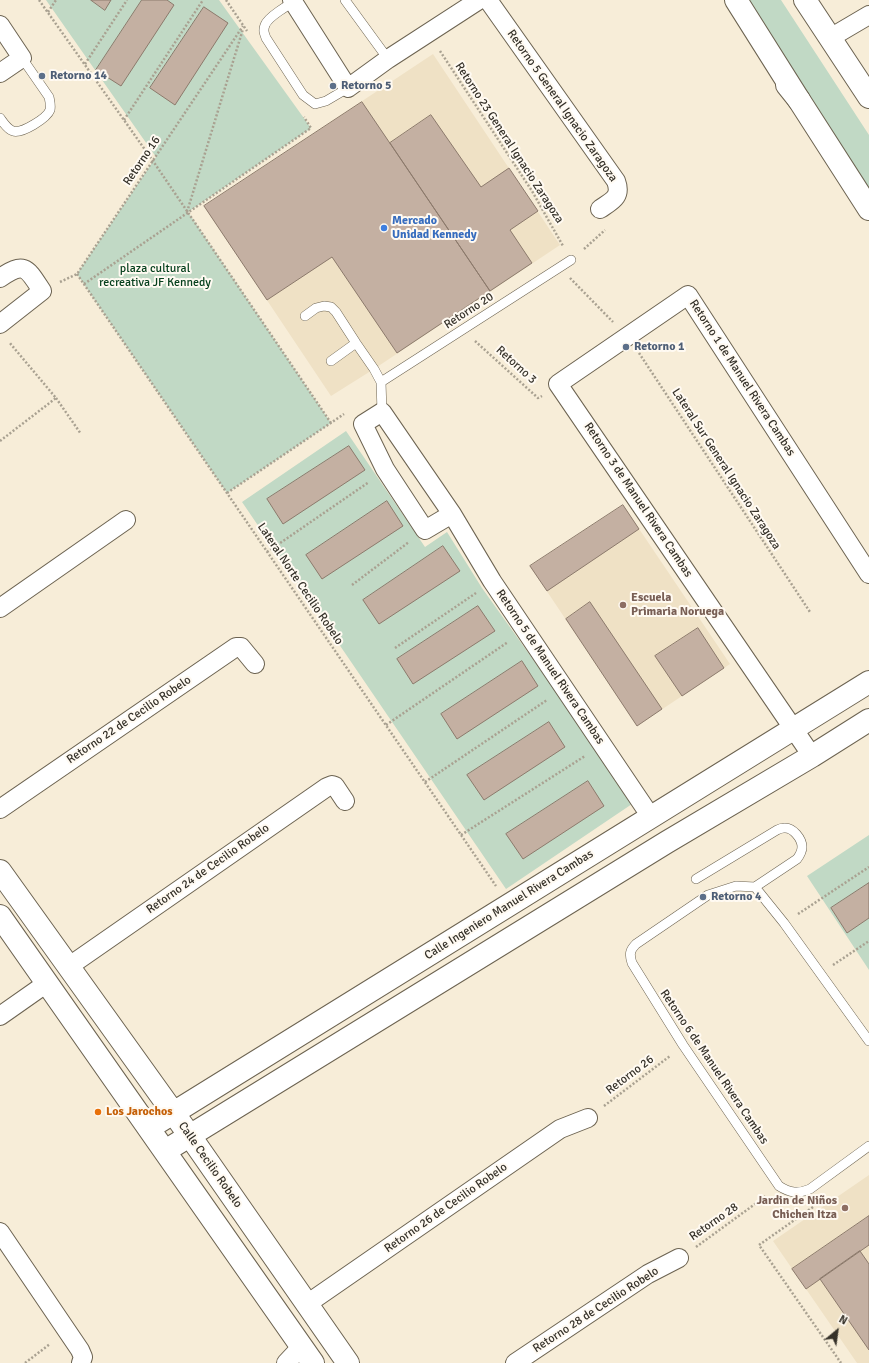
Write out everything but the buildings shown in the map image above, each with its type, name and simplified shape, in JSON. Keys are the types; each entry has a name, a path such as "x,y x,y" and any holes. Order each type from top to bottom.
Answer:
{"main road":[{"path":"724,0 799,100"},
{"path":"736,0 869,209"},
{"path":"805,0 869,97"},
{"name":"Calle Ingeniero Manuel Rivera Cambas","path":"149,1128 172,1112 651,818 869,682"},
{"path":"165,1151 525,931 667,842 812,756 869,720"},
{"name":"Calle Cecilio Robelo","path":"0,871 22,904 190,1136 348,1363"},
{"path":"22,904 1,917 307,1355"},
{"path":"509,905 525,931"}],"street":[{"path":"294,1 348,88 388,59 479,0"},
{"name":"Retorno 5 General Ignacio Zaragoza","path":"488,0 616,181 618,188 617,195 613,201 600,209"},
{"path":"830,38 869,15"},
{"path":"0,25 22,58 0,73"},
{"path":"0,278 17,268 25,269 42,291 3,331"},
{"name":"Retorno 1 de Manuel Rivera Cambas","path":"558,384 688,294 869,574"},
{"name":"Retorno 3 de Manuel Rivera Cambas","path":"558,384 812,756"},
{"path":"382,412 363,424 385,469 425,530 452,514"},
{"name":"Retorno 5 de Manuel Rivera Cambas","path":"382,412 452,514 492,581 651,818"},
{"path":"0,608 126,520"},
{"name":"Retorno 22 de Cecilio Robelo","path":"0,809 236,647 241,647 255,664"},
{"name":"Retorno 24 de Cecilio Robelo","path":"68,967 327,787 332,785 335,786 345,801"},
{"path":"0,1016 47,983"},
{"name":"Retorno 26 de Cecilio Robelo","path":"307,1304 560,1129 588,1118"},
{"path":"0,1232 80,1350 83,1356 81,1363"},
{"name":"Retorno 28 de Cecilio Robelo","path":"515,1363 648,1274 679,1258"},
{"path":"286,1363 307,1355"}],"lane":[{"path":"345,0 388,59"},
{"path":"294,1 269,19 265,24 264,31 266,38 303,95 315,104 326,101 348,88"},
{"path":"0,118 12,131 18,132 25,130 45,117 49,111 51,104 49,98 22,58"},
{"name":"Retorno 20","path":"381,382 571,260"},
{"path":"305,316 316,308 324,306 331,307 336,312 381,382 382,412"},
{"path":"331,360 356,343"},
{"path":"696,879 777,830 784,828 791,829 803,846 801,854 755,887 784,923 869,1041"},
{"name":"Retorno 6 de Manuel Rivera Cambas","path":"755,887 736,886 708,895 636,944 631,949 630,956 632,963 683,1045 779,1186"},
{"path":"779,1186 786,1191 795,1193 810,1189 869,1146"}],"path":[{"path":"39,0 153,161 331,423"},
{"path":"48,12 56,0"},
{"path":"85,64 126,0"},
{"path":"124,120 203,0"},
{"name":"Retorno 16","path":"77,274 243,26 187,212"},
{"name":"Retorno 23 General Ignacio Zaragoza","path":"429,33 532,191 571,260 570,278 628,336"},
{"path":"84,284 311,128"},
{"path":"571,260 611,225 600,209"},
{"path":"42,291 77,274"},
{"name":"Lateral Norte Cecilio Robelo","path":"77,274 509,905"},
{"name":"Retorno 3","path":"466,327 473,339 538,398 558,384"},
{"path":"3,331 56,398 81,434"},
{"name":"Lateral Sur General Ignacio Zaragoza","path":"628,336 810,612"},
{"path":"0,441 56,398"},
{"path":"227,493 356,405 363,424"},
{"path":"267,552 377,477 385,469"},
{"path":"352,584 425,530"},
{"path":"395,648 492,581"},
{"path":"386,725 525,630"},
{"path":"425,782 564,688"},
{"path":"461,835 602,745"},
{"path":"784,923 869,867"},
{"path":"821,973 869,941"},
{"name":"Retorno 26","path":"588,1118 636,1083 683,1045"},
{"name":"Retorno 28","path":"679,1258 730,1223 779,1186"},
{"path":"810,1189 814,1206 758,1245 841,1363"},
{"path":"25,1363 53,1341"}],"shaded area":[{"name":"Mercado Unidad Kennedy","path":"433,54 560,245 331,396 204,206"},
{"name":"Escuela Primaria Noruega","path":"623,505 730,664 637,726 530,566"},
{"path":"869,1175 869,1363 857,1363 773,1241"}],"green space":[{"name":"plaza cultural recreativa JF Kennedy","path":"46,0 219,0 311,128 188,212 331,423 227,493 77,274 156,157"},
{"path":"738,0 781,0 869,135 869,199"},
{"path":"346,431 425,547 447,532 482,588 557,693 632,804 506,889 242,502"},
{"path":"869,835 869,970 807,876"}],"place":[{"name":"Retorno 14","path":"42,76"},
{"name":"Retorno 5","path":"333,86"},
{"name":"Mercado Unidad Kennedy","path":"384,228"},
{"name":"Retorno 1","path":"626,347"},
{"name":"Escuela Primaria Noruega","path":"623,605"},
{"name":"Retorno 4","path":"703,897"},
{"name":"Los Jarochos","path":"98,1112"},
{"name":"Jardin de Niños Chichen Itza","path":"845,1208"}]}
